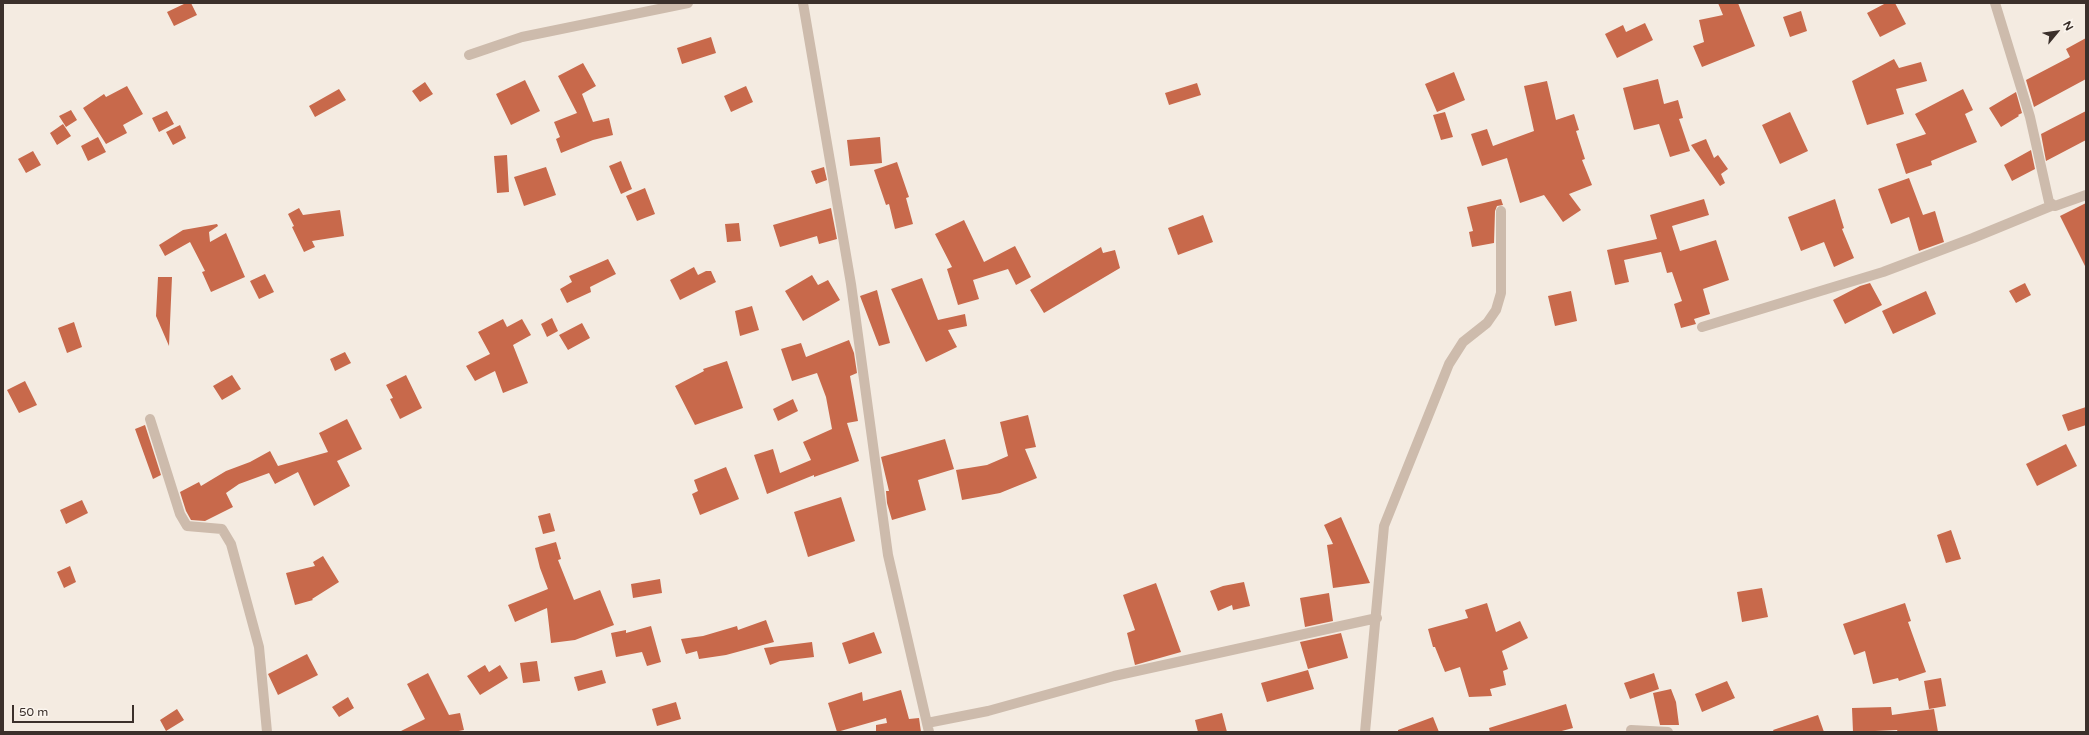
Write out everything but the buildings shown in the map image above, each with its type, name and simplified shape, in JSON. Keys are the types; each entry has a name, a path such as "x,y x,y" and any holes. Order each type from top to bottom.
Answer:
{"street":[{"path":"469,55 522,37 688,3"},
{"path":"803,3 851,284 888,555 928,728 1114,676 1377,618"},
{"path":"1995,3 2030,117 2051,206"},
{"path":"1702,327 1883,272 1973,238 2051,206 2086,195"},
{"path":"1365,732 1377,618 1384,526 1449,364 1463,342 1487,323 1496,310 1501,294 1501,211"},
{"path":"150,419 180,514 187,526 222,528 231,544 259,647 267,732"},
{"path":"1631,730 1668,732"}]}
